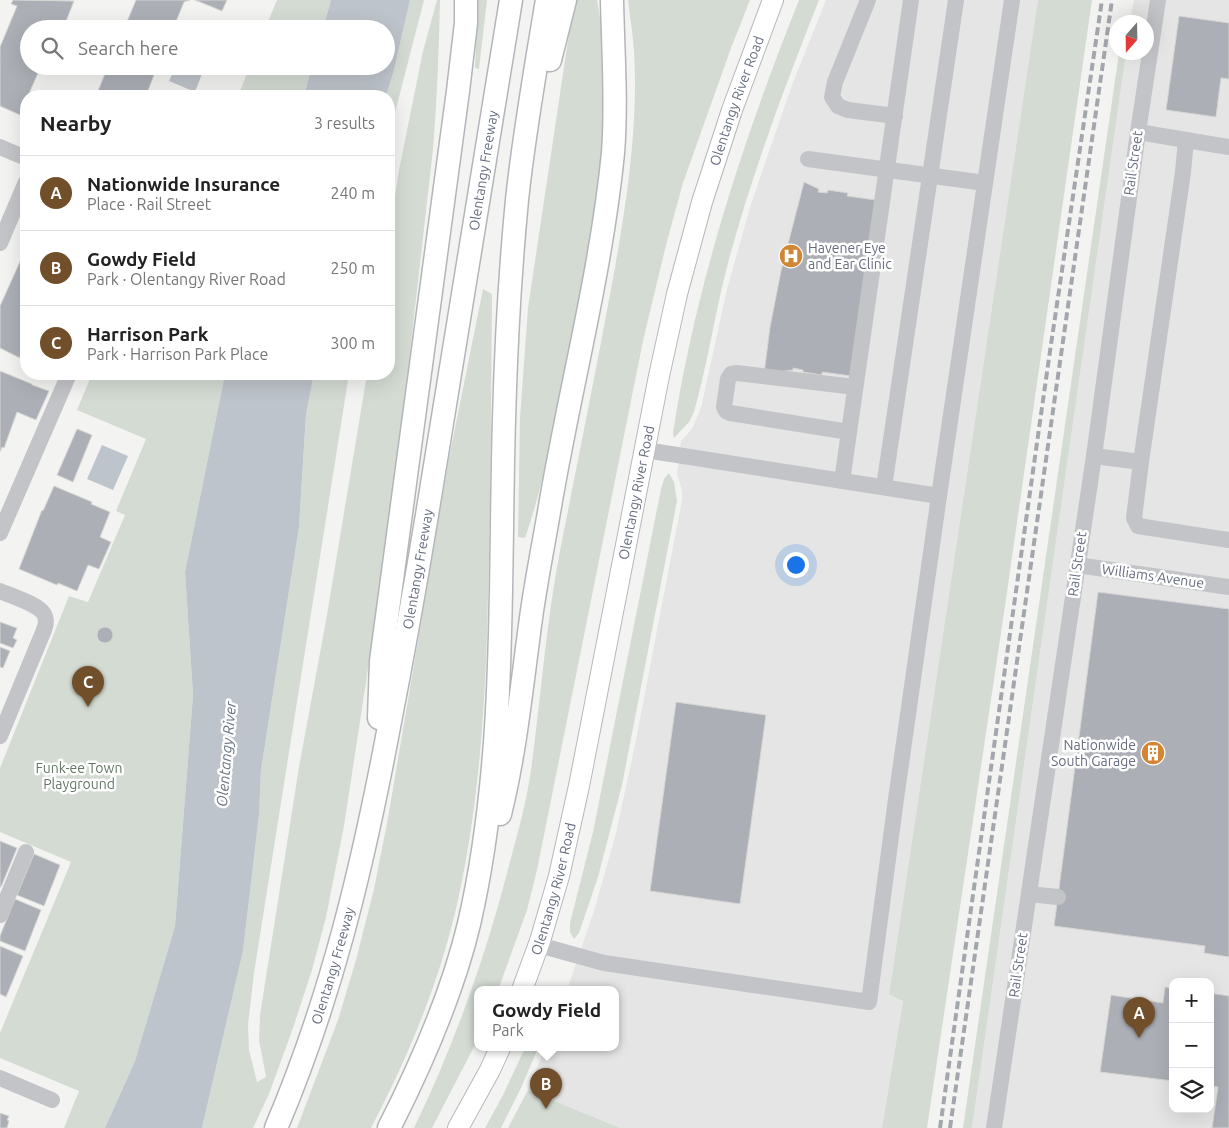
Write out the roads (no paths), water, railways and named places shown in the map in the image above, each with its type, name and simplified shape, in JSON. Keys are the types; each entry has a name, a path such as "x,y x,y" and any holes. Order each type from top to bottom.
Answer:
{"highway":[{"path":"456,0 458,91"},
{"path":"376,794 381,661 458,91 466,23 466,0"},
{"name":"Olentangy Freeway","path":"276,1128 290,1096 320,1013 341,944 361,867 412,608 512,0"},
{"path":"468,925 482,855 493,770 500,654 504,408 509,297 518,197 547,0"},
{"path":"518,197 565,0"},
{"path":"389,1128 409,1088 443,1008 487,863 506,790 550,503 586,322 607,202 613,150 612,0"}],"main road":[{"name":"Olentangy River Road","path":"524,986 539,945 559,876 571,822 659,376 677,294 702,202 732,110 773,0"},
{"path":"458,1128 499,1051"}],"street":[{"path":"868,0 834,82 832,97 838,106 848,110 895,116"},
{"path":"842,481 911,0"},
{"path":"884,487 956,0"},
{"path":"539,945 604,963 869,1002 939,496 1012,0"},
{"name":"Rail Street","path":"994,1128 1094,456 1158,0"},
{"path":"1138,132 1229,147"},
{"path":"1186,140 1134,518 1138,526 1229,540"},
{"path":"0,146 20,155"},
{"path":"808,158 984,183"},
{"path":"0,243 20,196"},
{"path":"849,432 726,411 724,407 728,379 731,374 737,373 855,388"},
{"path":"0,533 66,380"},
{"path":"645,450 939,496"},
{"path":"1094,456 1141,462"},
{"name":"Williams Avenue","path":"1077,565 1229,587"},
{"path":"0,591 40,609 45,615 46,623 0,736"},
{"path":"0,915 26,852"},
{"path":"1029,894 1058,897"},
{"path":"0,1078 52,1100"}],"water":[{"path":"331,0 410,0 395,66 395,20 325,20"},
{"path":"172,75 202,75 196,90 190,90 169,81"},
{"path":"310,75 392,75 388,90 306,90"},
{"name":"Olentangy River","path":"224,380 313,380 306,414 299,527 261,770 259,815 243,951 202,1128 105,1128 135,1061 175,926 193,695 185,572"},
{"path":"102,445 128,456 113,490 87,479"}],"railway":[{"path":"940,1128 1049,358 1102,0"},
{"path":"950,1128 1112,0"}],"place":[{"name":"Havener Eye and Ear Clinic","path":"791,256"},
{"name":"Harrison Park","path":"88,707"},
{"name":"Nationwide South Garage","path":"1153,753"},
{"name":"Nationwide Insurance","path":"1139,1038"},
{"name":"Gowdy Field","path":"546,1109"}],"park label":[{"name":"Funk-ee Town Playground","path":"79,776"}]}
